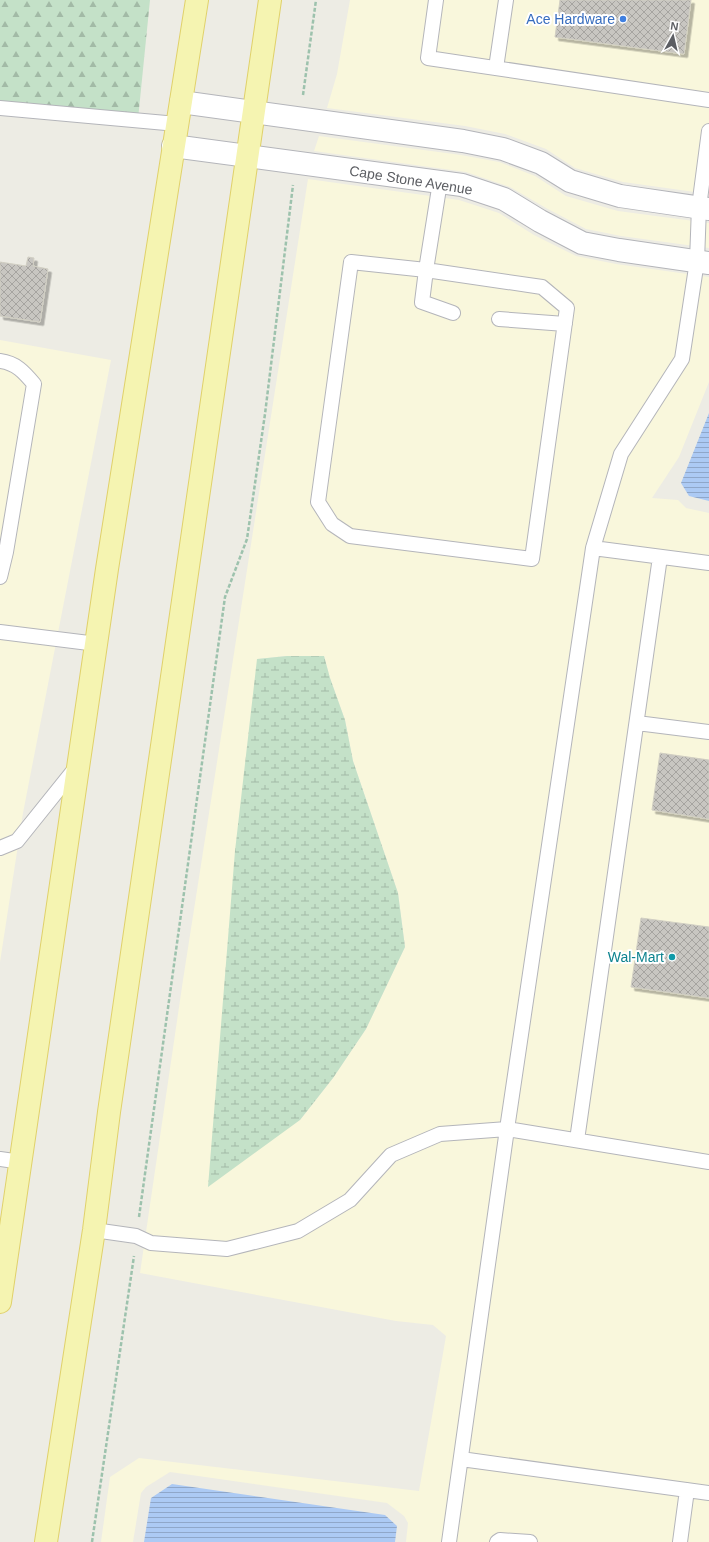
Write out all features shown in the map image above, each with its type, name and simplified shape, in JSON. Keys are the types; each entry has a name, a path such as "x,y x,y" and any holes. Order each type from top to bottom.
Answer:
{"main road":[{"path":"0,1302 10,1160 80,763 173,146 197,0"},
{"path":"46,1542 94,1230 109,1112 270,0"}],"street":[{"path":"181,102 463,141 503,149 541,163 570,182 620,196 704,208"},
{"name":"Cape Stone Avenue","path":"173,146 462,185 504,199 540,221 582,243 703,262"}],"lane":[{"path":"436,0 428,58 709,100"},
{"path":"496,68 506,0"},
{"path":"0,108 177,124"},
{"path":"449,1542 507,1129 593,548 621,454 682,359 703,262 704,208 709,135"},
{"path":"440,182 422,302 453,314"},
{"path":"351,262 426,270 542,287 567,308 532,559 350,536 332,524 318,502 351,262"},
{"path":"499,319 565,324"},
{"path":"0,361 6,362 22,370 34,384 6,552 0,577"},
{"path":"593,548 709,563"},
{"path":"577,1140 660,557"},
{"path":"0,632 97,644"},
{"path":"636,723 709,732"},
{"path":"0,848 17,841 80,763"},
{"path":"94,1230 136,1236 151,1243 228,1249 298,1231 350,1200 391,1155 440,1134 507,1129 709,1162"},
{"path":"461,1459 709,1493"},
{"path":"680,1542 687,1490"},
{"path":"497,1542 500,1540 530,1542"}],"path":[{"path":"305,84 316,0"},
{"path":"92,1542 225,597 247,539 265,414 294,178"}],"shaded area":[{"path":"350,0 709,0 709,194 623,182 575,168 546,149 505,134 465,126 327,108 337,74"},
{"path":"319,136 461,155 499,162 535,176 566,196 618,211 709,223 709,248 621,236 586,229 510,187 466,172 314,151"},
{"path":"308,179 459,200 499,213 534,235 576,256 616,264 709,277 709,382 679,457 652,498 678,500 686,508 709,513 709,1542 406,1542 408,1523 404,1516 387,1503 170,1472 146,1487 141,1493 133,1542 101,1542 110,1477 139,1458 419,1491 446,1336 433,1325 396,1321 140,1273 183,980","holes":["287,656 324,656 345,720 353,761 398,893 405,947 366,1029 333,1078 300,1120 258,659"]},
{"path":"0,340 111,360 23,813 0,962"}],"green space":[{"path":"0,0 150,0 138,119 0,101"},
{"path":"287,656 324,656 345,720 353,761 398,893 405,947 366,1029 333,1078 300,1120 208,1187 235,851 257,659"}],"water":[{"path":"709,413 709,501 689,496 681,483"},
{"path":"172,1484 385,1515 397,1526 395,1542 144,1542 151,1498"}],"building":[{"name":"Ace Hardware","path":"560,0 691,0 684,54 555,37"},
{"path":"28,257 34,258 33,266 48,269 40,322 0,316 0,262 26,266"},
{"path":"660,753 709,760 709,819 652,810"},
{"name":"Wal-Mart","path":"641,918 709,927 709,998 631,987"}],"place":[{"name":"Ace Hardware","path":"623,19"},
{"name":"Wal-Mart","path":"672,957"}]}
